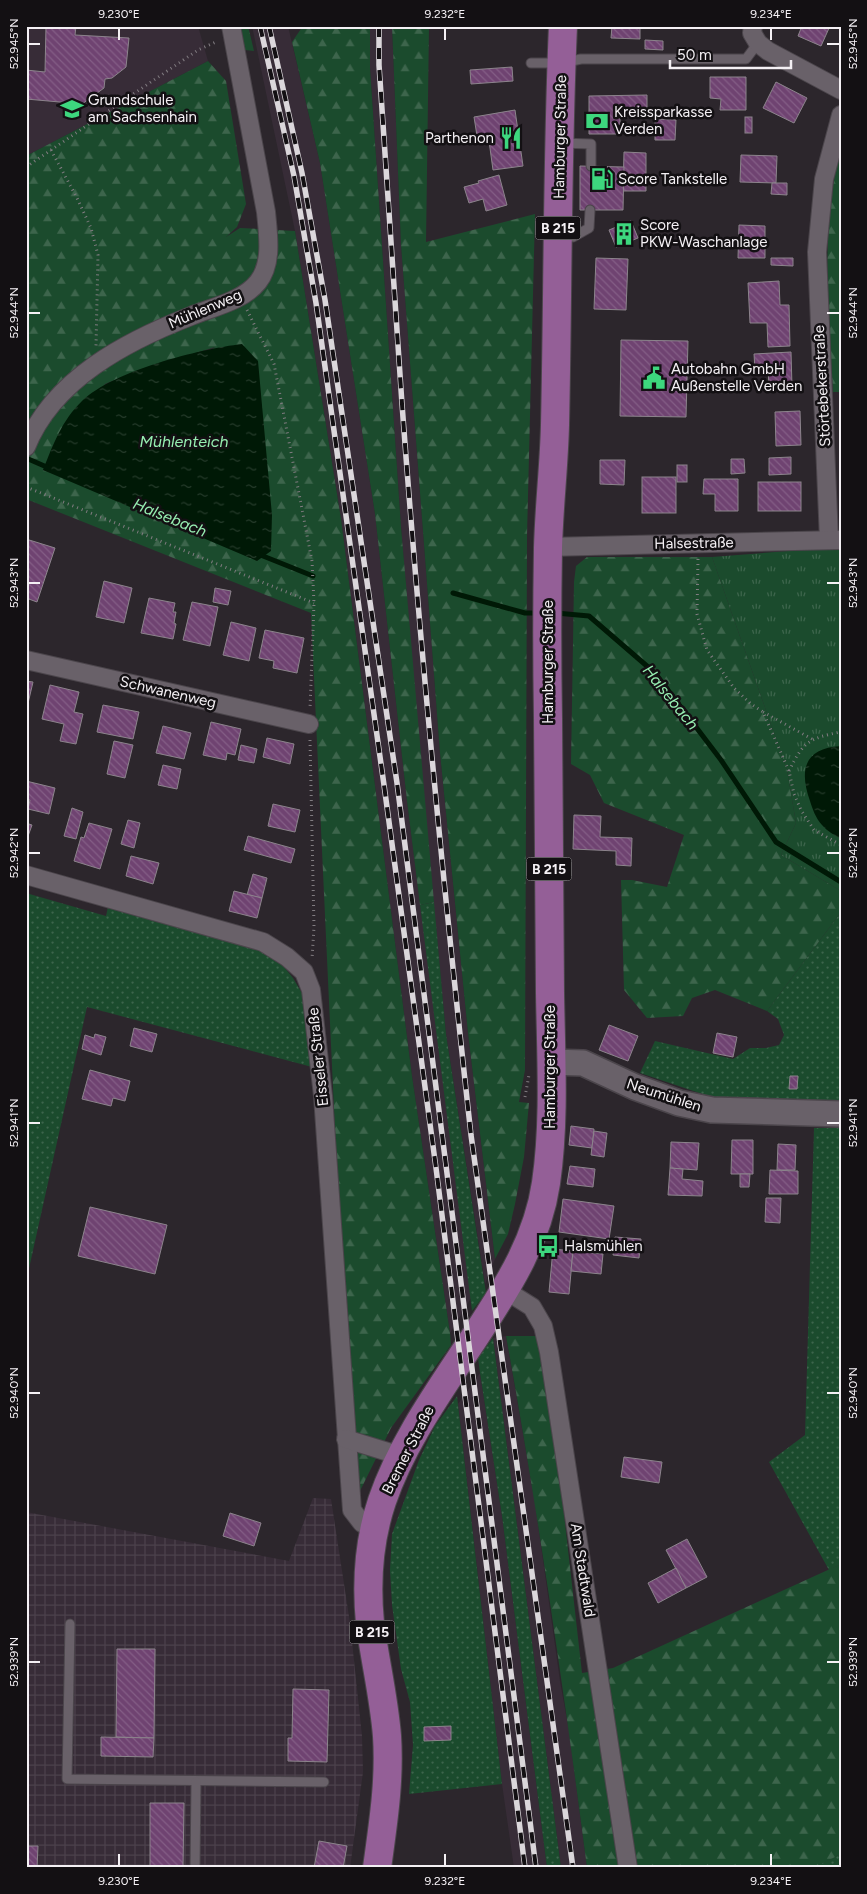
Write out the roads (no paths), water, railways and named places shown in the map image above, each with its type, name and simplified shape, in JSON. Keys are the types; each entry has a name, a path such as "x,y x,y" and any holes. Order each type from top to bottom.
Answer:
{"main road":[{"name":"Hamburger Straße","path":"505,1290 533,1234 542,1202 549,1149 551,1062 548,546 555,430 563,26"},
{"name":"Bremer Straße","path":"377,1868 388,1771 384,1708 370,1624 368,1595 369,1567 374,1529 383,1497 402,1456 445,1382 505,1290"}],"street":[{"name":"Mühlenweg","path":"27,446 37,426 57,398 95,364 158,329 241,296 258,282 266,267 268,241 266,212 231,26"},
{"path":"756,35 780,58 841,90"},
{"name":"Störtebekerstraße","path":"835,540 816,268 824,178 841,115"},
{"name":"Halsestraße","path":"548,546 835,540"},
{"name":"Schwanenweg","path":"26,660 309,724"},
{"name":"Eisseler Straße","path":"26,875 263,942 287,957 304,972 311,990 323,1096 352,1510 362,1523 374,1529"},
{"name":"Neumühlen","path":"551,1062 582,1063 635,1087 679,1103 712,1110 841,1114"},
{"name":"Am Stadtwald","path":"505,1290 532,1306 543,1326 549,1352 628,1868"},
{"path":"346,1439 402,1456"}],"lane":[{"path":"531,63 562,63 581,59 746,59 756,35"},
{"path":"560,143 591,144 591,166"},
{"path":"558,236 573,236 589,228 590,210"},
{"path":"70,1624 67,1779 324,1782"},
{"path":"194,1868 196,1782"}],"water":[{"name":"Mühlenteich","path":"242,344 258,361 272,515 271,551 257,561 43,470 50,451 69,416 82,401 96,390 114,380 158,363 203,351"},
{"path":"841,746 841,839 826,829 814,813 807,790 805,771 812,756 819,751"}],"waterway":[{"name":"Halsebach","path":"26,458 49,468"},
{"name":"Halsebach","path":"258,554 313,576"},
{"name":"Halsebach","path":"453,593 525,613 540,613"},
{"name":"Halsebach","path":"556,613 589,616 655,673 721,760 776,842 841,882"}],"railway":[{"path":"260,26 294,176 316,303 436,1168 525,1868"},
{"path":"269,26 302,173 325,300 397,783 536,1868"},
{"path":"379,26 379,65 409,495 451,953 471,1135 573,1868"}],"place":[{"name":"Grundschule am Sachsenhain","path":"72,109"},
{"name":"Kreissparkasse Verden","path":"597,121"},
{"name":"Parthenon","path":"511,138"},
{"name":"Score Tankstelle","path":"602,179"},
{"name":"Score PKW-Waschanlage","path":"624,234"},
{"name":"Autobahn GmbH Außenstelle Verden","path":"654,378"},
{"name":"Halsmühlen","path":"548,1246"}]}
